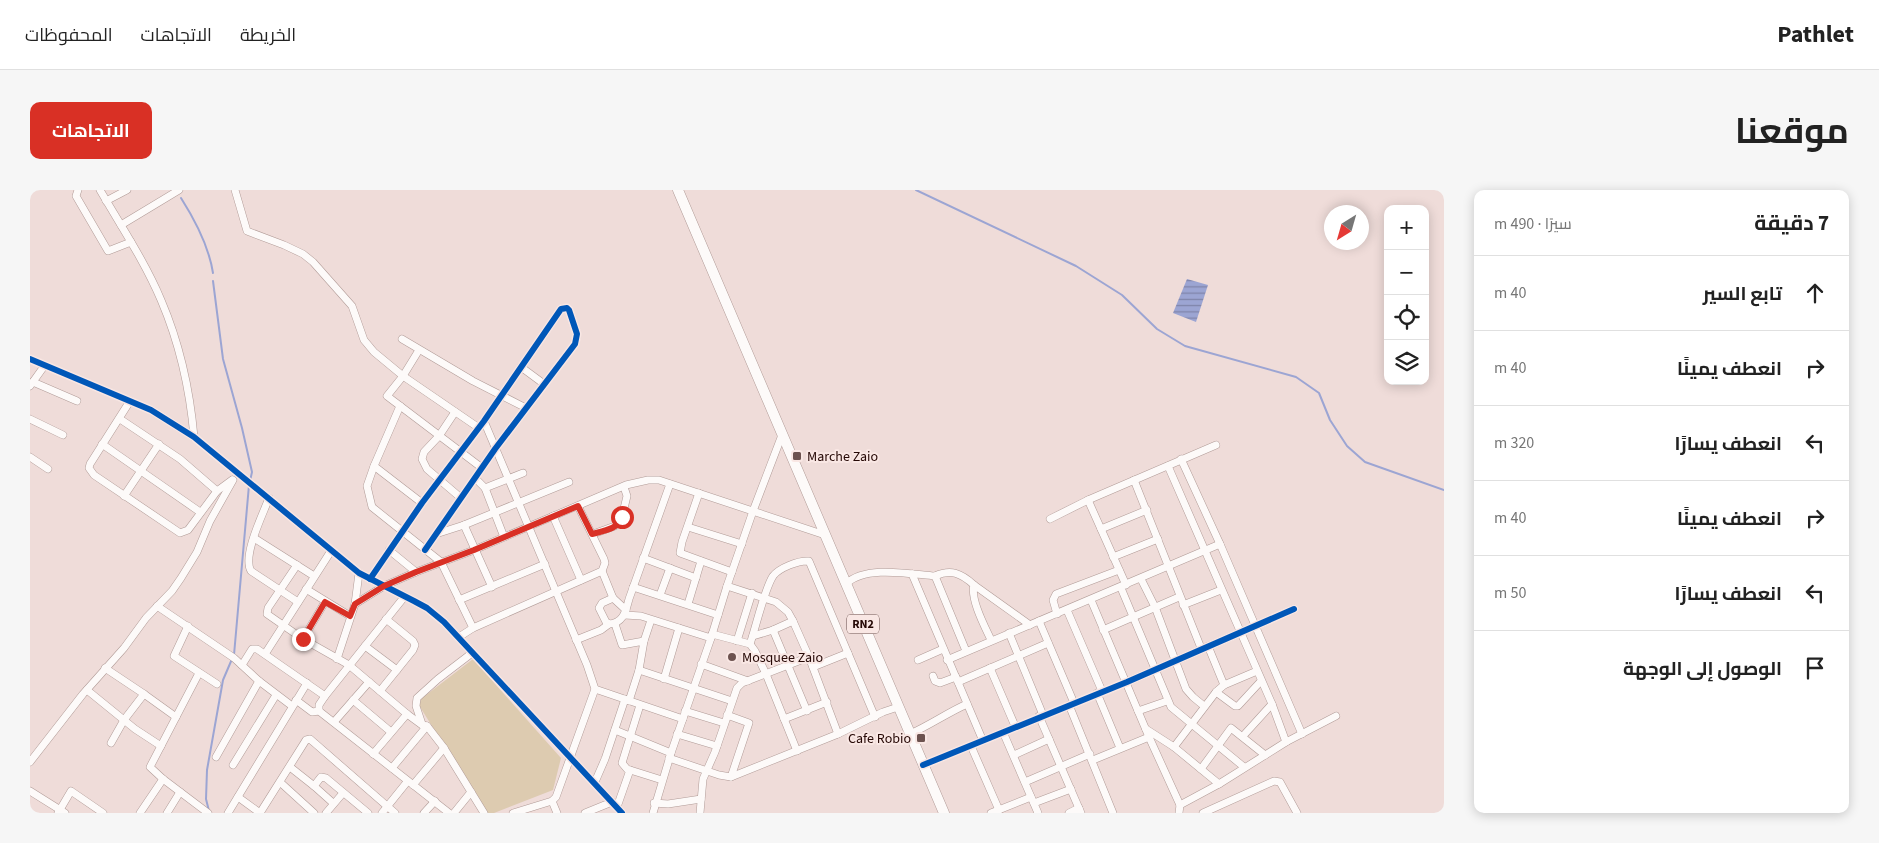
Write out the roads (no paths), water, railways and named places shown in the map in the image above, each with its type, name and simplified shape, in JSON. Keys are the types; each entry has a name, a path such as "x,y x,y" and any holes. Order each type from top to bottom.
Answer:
{"highway":[{"name":"RN2","path":"678,190 944,813"}],"street":[{"path":"78,190 76,196 108,251 130,242"},
{"path":"100,190 161,299 169,321 190,404 194,437"},
{"path":"106,201 127,190"},
{"path":"121,225 179,190"},
{"path":"235,190 247,231 284,245 303,254 313,262 352,306 364,340 374,352 404,376 479,428"},
{"path":"370,579 422,503 502,396 561,309 567,308 577,334 575,344 495,449 439,533 425,550"},
{"path":"402,339 526,408"},
{"path":"419,350 404,376 387,396 482,468"},
{"path":"30,359 166,418 194,437 235,477 245,480 257,489 359,573 427,608 459,637 617,807"},
{"path":"45,365 32,384 77,401"},
{"path":"521,368 544,384"},
{"path":"130,401 90,464 89,468 94,475 180,533 188,530 217,490 235,477"},
{"path":"400,406 367,486 372,507 441,562 473,628"},
{"path":"455,412 440,436 424,452 422,459 427,469 461,498"},
{"path":"30,419 63,434"},
{"path":"120,419 180,459 217,490"},
{"path":"484,421 545,564 595,689 559,791 552,801 518,812"},
{"path":"653,813 654,803 712,636 727,586 782,435"},
{"path":"102,444 200,512"},
{"path":"124,496 159,444"},
{"path":"1050,519 1088,500 1216,444"},
{"path":"30,457 48,470"},
{"path":"1181,459 1302,734"},
{"path":"374,466 422,503"},
{"path":"1168,466 1272,704 1286,742"},
{"path":"485,488 523,473"},
{"path":"30,762 105,668 124,648 146,618 172,591 198,552 210,521 235,477"},
{"path":"475,478 485,488 504,537"},
{"path":"355,604 384,586 416,572 474,550 638,481 659,480 825,535"},
{"path":"1134,480 1169,566 1168,570 1179,597 1224,685"},
{"path":"439,533 464,525 569,482"},
{"path":"576,640 612,624 626,612 633,587 670,484"},
{"path":"592,534 615,526 621,521 627,496 624,487"},
{"path":"699,493 680,553 732,572"},
{"path":"268,498 250,550 249,567 279,591 298,602"},
{"path":"1088,500 1113,557 1133,617 1171,708 1244,767"},
{"path":"578,506 604,559 605,563 602,571 613,598 626,612 679,628 750,644 766,674 797,751"},
{"path":"1101,529 1147,510"},
{"path":"554,516 581,580"},
{"path":"464,525 492,588"},
{"path":"688,527 742,544"},
{"path":"254,538 314,576"},
{"path":"1113,557 1158,539"},
{"path":"948,660 991,640 1123,587 1220,544"},
{"path":"265,654 331,550"},
{"path":"389,550 416,572"},
{"path":"643,558 696,578"},
{"path":"688,604 701,561"},
{"path":"750,644 769,584 775,573 795,564 805,561 810,562 875,717"},
{"path":"459,600 492,588 545,564"},
{"path":"296,565 266,611 270,618 349,665 424,726 444,748 484,813"},
{"path":"660,595 670,568"},
{"path":"1057,614 1053,600 1056,594 1118,570"},
{"path":"459,637 473,628 602,571"},
{"path":"846,584 872,573 935,576 944,572 953,572 966,578 1030,625"},
{"path":"337,659 355,604 359,573"},
{"path":"912,574 983,741"},
{"path":"935,576 966,651"},
{"path":"1141,579 1155,607 1189,693 1204,706"},
{"path":"974,585 973,592 978,610 991,640"},
{"path":"727,586 765,598 788,612 809,657 838,734"},
{"path":"633,587 718,615"},
{"path":"306,589 350,616"},
{"path":"1183,605 1221,590"},
{"path":"737,641 752,593"},
{"path":"319,711 319,705 325,696 404,596"},
{"path":"1103,630 1179,597"},
{"path":"613,598 602,603 599,608 606,622 612,624 622,645 644,641"},
{"path":"1091,600 1179,809 1264,755 1336,716"},
{"path":"303,639 325,602"},
{"path":"158,606 232,657 276,695 312,712 319,711 449,813"},
{"path":"1067,610 1120,748"},
{"path":"923,765 1127,682 1176,659 1294,610"},
{"path":"380,690 415,645 386,619"},
{"path":"595,782 639,670 644,641 651,620"},
{"path":"753,636 793,621"},
{"path":"1038,621 1114,813"},
{"path":"188,626 174,656 217,684"},
{"path":"664,678 679,628"},
{"path":"773,630 806,711"},
{"path":"1009,633 1042,716 1049,739 1080,811 1069,813"},
{"path":"933,676 940,683 957,680 1048,643"},
{"path":"365,646 397,670"},
{"path":"242,665 253,648 265,654 325,696"},
{"path":"918,660 943,649"},
{"path":"424,726 416,706 417,698 472,653"},
{"path":"812,668 848,653"},
{"path":"700,813 701,786 739,685 809,657"},
{"path":"701,664 748,681"},
{"path":"105,668 176,717"},
{"path":"990,668 1015,726"},
{"path":"639,670 732,701"},
{"path":"1174,747 1216,692 1224,685 1257,671"},
{"path":"198,673 150,768 180,792 197,810 208,813"},
{"path":"216,757 258,680"},
{"path":"1216,692 1235,706 1238,706 1261,681"},
{"path":"334,722 368,682"},
{"path":"228,813 307,683"},
{"path":"595,689 682,719"},
{"path":"87,690 124,720 161,746"},
{"path":"111,743 124,720 144,694"},
{"path":"233,764 276,695"},
{"path":"353,700 391,732"},
{"path":"1138,711 1167,701"},
{"path":"784,719 827,702"},
{"path":"910,734 931,725 946,713 967,704"},
{"path":"1243,736 1272,704"},
{"path":"640,705 622,763 630,770 662,780"},
{"path":"615,730 707,771 731,777 838,734 898,707"},
{"path":"685,711 724,723"},
{"path":"373,754 407,714"},
{"path":"727,715 749,723 731,777"},
{"path":"392,768 424,726"},
{"path":"1201,769 1231,728 1264,755"},
{"path":"1146,729 1174,747 1219,784"},
{"path":"1003,732 1038,813"},
{"path":"677,734 717,746"},
{"path":"1025,782 1062,766 1149,737"},
{"path":"238,797 260,813 306,740 310,739 395,813"},
{"path":"1014,755 1049,739"},
{"path":"970,746 999,810"},
{"path":"382,813 444,748"},
{"path":"290,767 333,804"},
{"path":"617,807 630,770"},
{"path":"314,786 324,776 368,813"},
{"path":"140,813 162,779"},
{"path":"1203,813 1274,781 1280,782 1284,787 1297,813"},
{"path":"280,782 314,813"},
{"path":"991,813 1072,789"},
{"path":"30,791 61,812 71,791 103,813"},
{"path":"167,813 180,792"},
{"path":"454,813 471,792"},
{"path":"326,813 343,793"},
{"path":"654,803 668,804 701,799"},
{"path":"424,813 435,801"},
{"path":"552,801 557,813"},
{"path":"584,813 617,807"}],"water":[{"path":"1187,279 1208,285 1196,322 1173,313"}],"waterway":[{"path":"916,190 1076,266 1122,295 1157,329 1185,346 1296,377 1319,393 1330,420 1347,446 1365,462 1444,490"},
{"path":"181,198 201,234 213,273"},
{"path":"213,281 223,359 252,472 250,481"},
{"path":"234,655 249,485"},
{"path":"209,811 206,799 207,770 223,680 232,659"}],"place":[{"name":"Marche Zaio","path":"797,456"},
{"name":"Mosquee Zaio","path":"732,657"},
{"name":"Cafe Robio","path":"921,738"}]}
